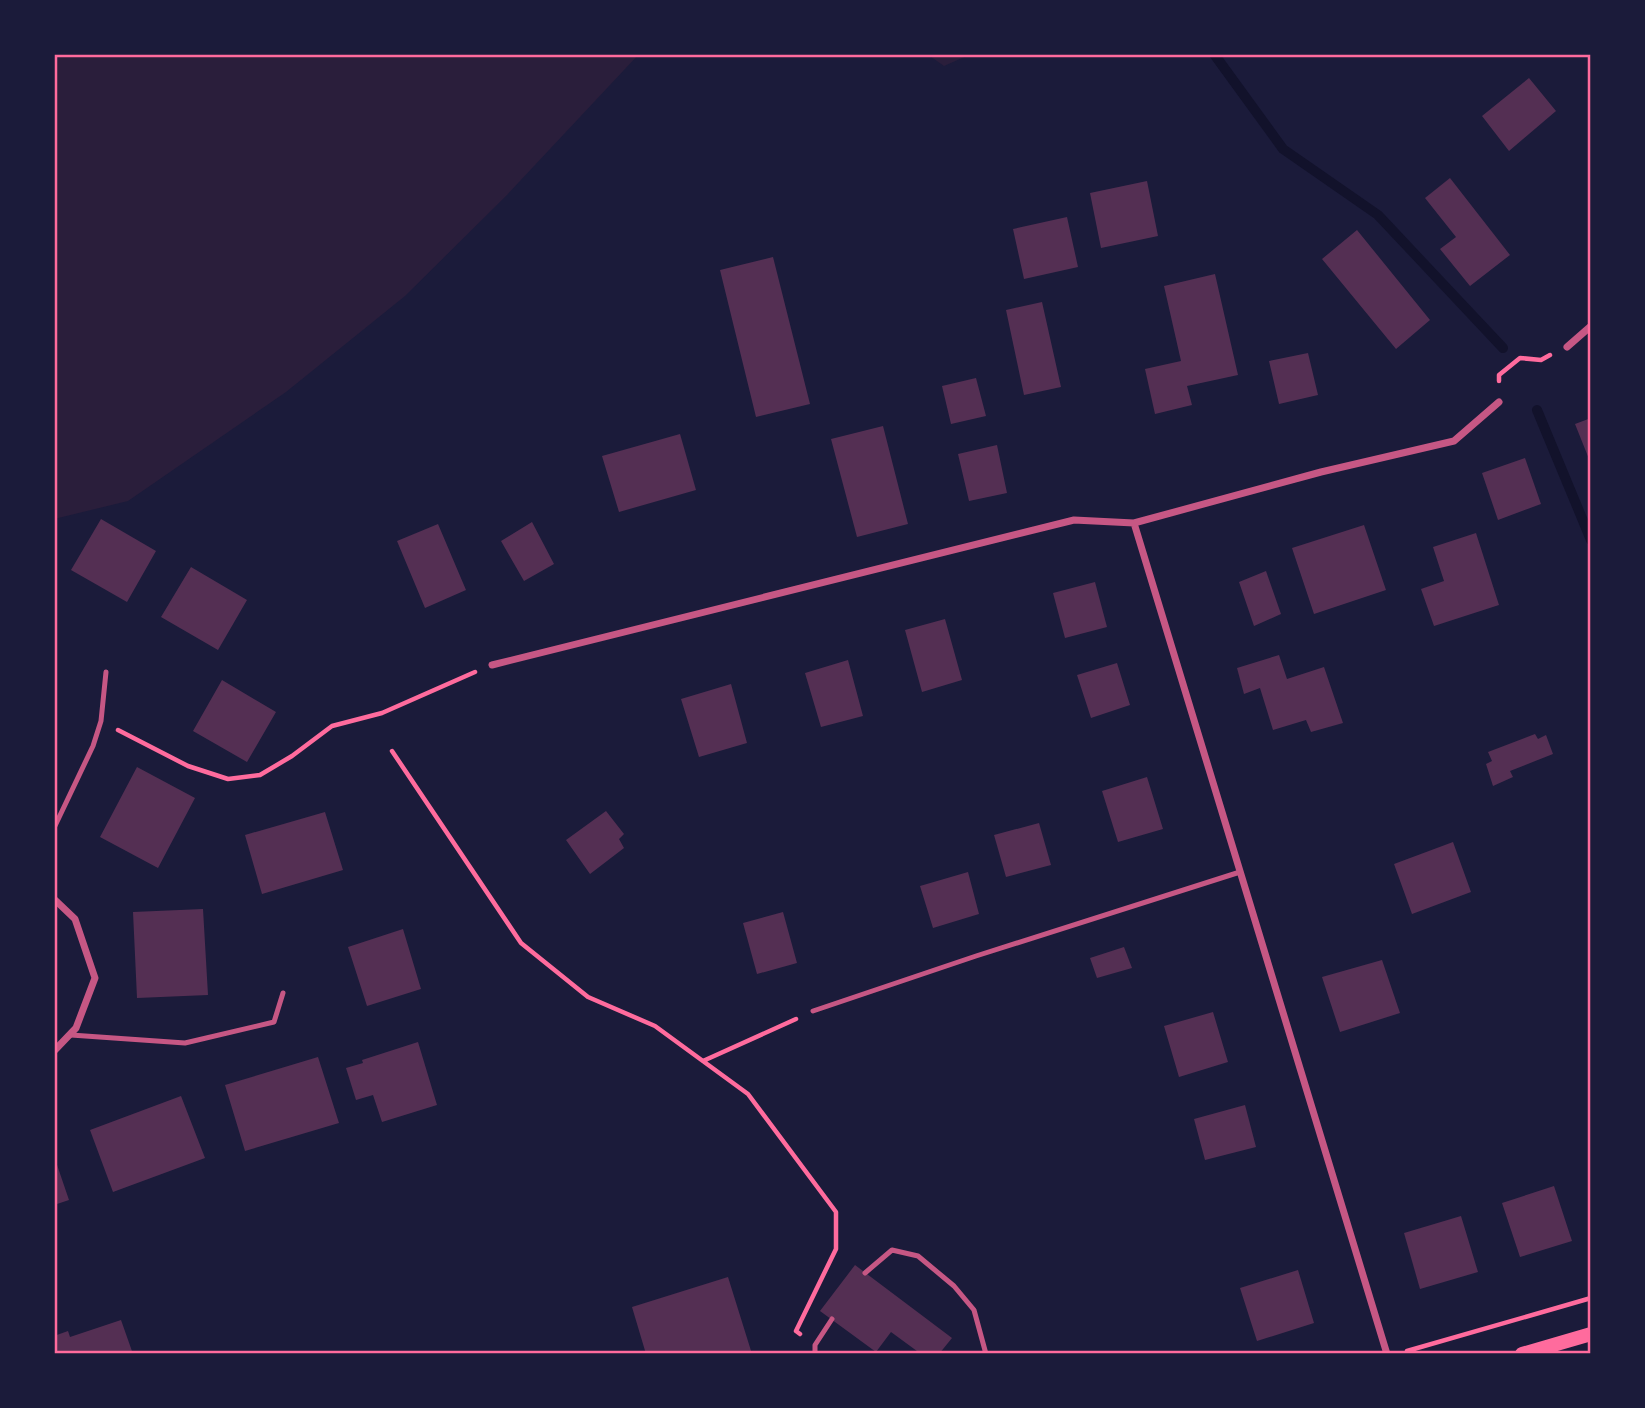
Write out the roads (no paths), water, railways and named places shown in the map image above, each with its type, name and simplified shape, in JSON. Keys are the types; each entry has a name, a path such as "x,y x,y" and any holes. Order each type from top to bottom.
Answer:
{"main road":[{"path":"1522,1354 1550,1350 1591,1334"}],"street":[{"path":"1567,347 1591,326"},
{"path":"492,665 1074,520 1134,523 1321,472 1454,441 1499,402"},
{"path":"1134,523 1387,1354"},
{"path":"54,899 75,919 95,978 76,1028 54,1051"}],"lane":[{"path":"54,828 93,746 101,721 106,672"},
{"path":"813,1011 1240,872"},
{"path":"71,1035 185,1043 274,1022 284,993"},
{"path":"865,1273 892,1250 918,1256 954,1286 974,1310 986,1354"},
{"path":"815,1354 815,1345 832,1319"}],"waterway":[{"path":"1214,54 1283,149 1378,215 1503,348"},
{"path":"1537,410 1591,540"}]}
